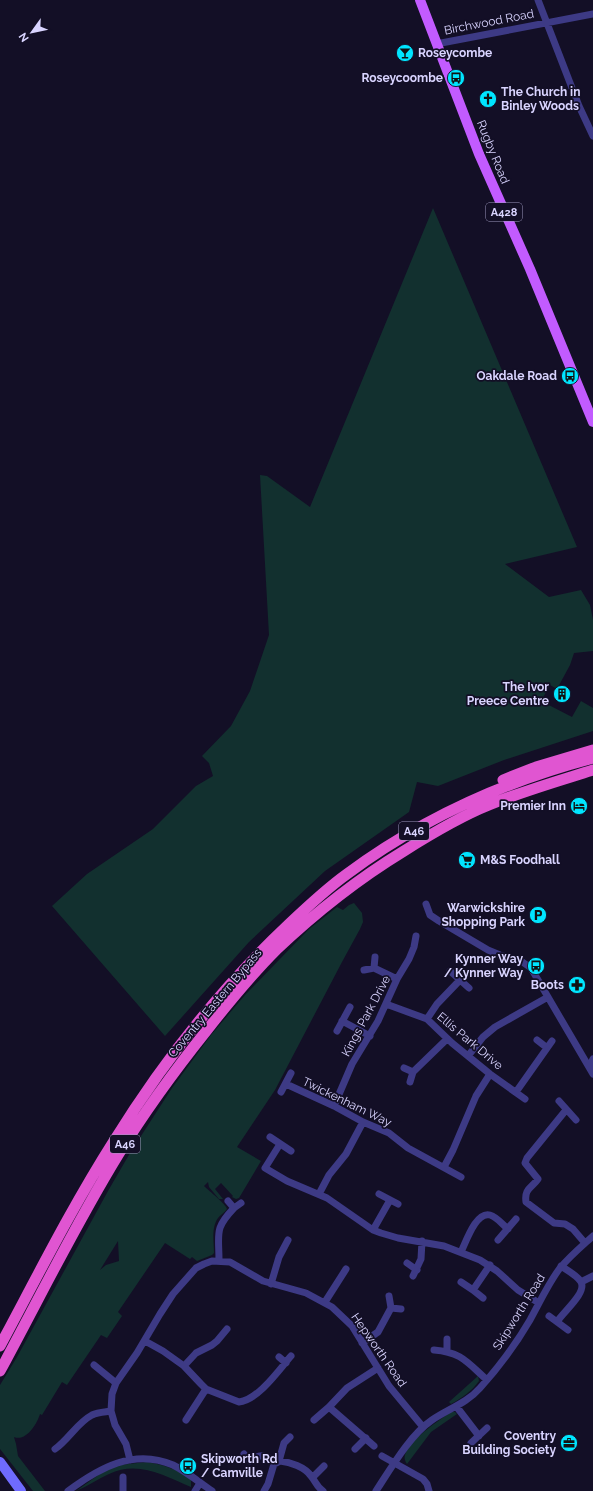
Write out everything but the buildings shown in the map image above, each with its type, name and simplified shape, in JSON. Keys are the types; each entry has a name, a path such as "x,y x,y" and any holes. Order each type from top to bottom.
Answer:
{"highway":[{"path":"262,949 287,916 309,896 344,869 393,835 428,815 480,790 536,767 593,750"},
{"name":"Coventry Eastern Bypass","path":"0,1346 90,1180 142,1096 163,1066 214,1002 262,949 311,903 347,874 407,834 482,796 539,774 593,758"},
{"name":"Coventry Eastern Bypass","path":"0,1371 101,1184 153,1101 221,1012 251,977 319,912 378,867 450,824 488,805 593,770"},
{"path":"286,942 383,870 455,828 510,804 562,785 593,776"}],"main road":[{"name":"Rugby Road","path":"420,0 479,154 533,275 591,412 593,422"},
{"path":"1,1464 21,1491"}],"street":[{"path":"538,0 579,106 593,136"},
{"name":"Birchwood Road","path":"436,44 593,14"},
{"path":"426,904 430,915 460,934 488,950 527,964 534,972 593,1074"},
{"name":"Kings Park Drive","path":"334,1106 352,1064 370,1036 414,947 416,936"},
{"path":"374,968 375,957"},
{"path":"364,970 374,968 397,979"},
{"path":"450,971 469,988"},
{"path":"427,1019 437,1004 460,980"},
{"path":"468,1056 484,1037 495,1027 548,997"},
{"name":"Ellis Park Drive","path":"386,1004 427,1019 447,1039 490,1074 525,1099"},
{"path":"337,1031 350,1007"},
{"path":"342,1021 370,1036"},
{"path":"410,1082 413,1072 447,1039"},
{"path":"537,1040 546,1048"},
{"path":"516,1092 552,1041"},
{"path":"589,1067 593,1059"},
{"path":"404,1068 413,1072"},
{"name":"Twickenham Way","path":"281,1092 291,1074"},
{"path":"444,1167 455,1146 476,1096 490,1074"},
{"name":"Twickenham Way","path":"286,1084 334,1106 363,1122 389,1133 408,1148 461,1177"},
{"path":"559,1101 576,1120"},
{"path":"566,1110 527,1158 525,1163 538,1179 526,1191 525,1196 526,1202 554,1223 565,1224 573,1229 585,1243"},
{"path":"319,1194 329,1175 346,1154 363,1122"},
{"path":"270,1137 292,1151"},
{"path":"280,1144 265,1168 287,1181 319,1194 344,1208 373,1230 390,1236 444,1246 480,1260 490,1265 518,1290 539,1303"},
{"path":"379,1194 398,1204"},
{"path":"373,1230 390,1200"},
{"path":"228,1201 234,1208"},
{"path":"130,1460 126,1444 115,1425 111,1411 112,1394 116,1383 145,1341 167,1303 189,1275 196,1268 204,1264 219,1261 218,1233 222,1221 241,1203"},
{"path":"461,1252 474,1224 483,1216 489,1215 494,1217 508,1229"},
{"path":"498,1240 516,1219"},
{"name":"Skipworth Road","path":"376,1491 411,1441 423,1427 479,1390 518,1339 548,1285 561,1266 593,1236"},
{"path":"271,1284 280,1246 288,1240"},
{"path":"413,1276 421,1259 422,1241"},
{"name":"Hepworth Road","path":"219,1261 234,1264 254,1277 271,1284 298,1290 325,1302 346,1320 399,1398 423,1427"},
{"path":"407,1263 417,1270"},
{"path":"473,1290 490,1265"},
{"path":"557,1322 562,1314 580,1294 582,1289 581,1282 561,1266"},
{"path":"325,1302 344,1272 336,1270"},
{"path":"581,1282 593,1276"},
{"path":"461,1282 483,1298"},
{"path":"362,1342 378,1332 391,1308 389,1296"},
{"path":"391,1308 401,1309"},
{"path":"549,1316 568,1330"},
{"path":"184,1366 196,1353 212,1345 226,1333"},
{"path":"447,1339 447,1351"},
{"path":"145,1341 163,1351 184,1366 206,1389 234,1401 244,1402 263,1387 291,1356"},
{"path":"434,1350 447,1351 459,1356 487,1380"},
{"path":"279,1357 286,1363"},
{"path":"94,1366 116,1383"},
{"path":"314,1420 347,1388 378,1368"},
{"path":"183,1410 188,1417 206,1389"},
{"path":"456,1406 479,1436"},
{"path":"329,1407 374,1446"},
{"path":"59,1449 80,1424 88,1418 97,1414 111,1411"},
{"path":"471,1443 487,1428"},
{"path":"264,1491 268,1484 274,1464 277,1462 284,1444 290,1437"},
{"path":"355,1449 366,1438"},
{"path":"244,1454 250,1461 263,1455 277,1462 294,1465 305,1470 313,1478 316,1486 323,1491"},
{"path":"382,1456 423,1478 429,1491"},
{"path":"68,1491 100,1470 116,1463 130,1460 149,1459 173,1465 186,1472 212,1491"},
{"path":"313,1478 324,1466"},
{"path":"195,1491 200,1483"}],"green space":[{"path":"433,208 577,547 505,564 549,597 581,590 590,605 593,620 593,651 574,653 570,665 557,689 550,685 541,701 572,717 581,701 593,708 593,731 504,760 438,786 417,782 409,812 325,871 249,942 165,1036 52,906 87,874 153,829 196,786 213,776 209,763 202,756 231,726 250,691 269,635 260,475 267,476 310,507"},
{"path":"354,903 362,913 363,922 360,929 275,1090 237,1147 261,1161 239,1198 236,1199 232,1197 233,1196 221,1183 215,1189 223,1199 219,1199 209,1187 208,1182 204,1186 221,1201 227,1209 218,1218 214,1226 214,1253 197,1261 192,1257 190,1259 165,1243 118,1312 122,1316 107,1338 101,1335 67,1385 62,1382 42,1415 40,1414 34,1427 27,1435 18,1438 14,1437 18,1456 45,1491 33,1491 0,1449 0,1385 130,1153 172,1088 211,1035 245,995 309,929 337,907 343,910","holes":["118,1241 119,1261 106,1265 100,1270"]},
{"path":"478,1376 479,1381 470,1391 451,1404 449,1402"},
{"path":"451,1412 455,1412 457,1414 431,1432 407,1464 405,1456 412,1443 425,1431"},
{"path":"147,1462 165,1466 181,1473 191,1479 191,1487 151,1471 130,1469 120,1470 109,1474 76,1491 104,1471 119,1465"}],"place":[{"name":"Roseycombe","path":"405,53"},
{"name":"Roseycoombe","path":"456,78"},
{"name":"The Church in Binley Woods","path":"488,99"},
{"name":"Oakdale Road","path":"570,376"},
{"name":"The Ivor Preece Centre","path":"562,694"},
{"name":"Premier Inn","path":"579,806"},
{"name":"M&S Foodhall","path":"467,860"},
{"name":"Warwickshire Shopping Park","path":"538,915"},
{"name":"Kynner Way / Kynner Way","path":"536,966"},
{"name":"Boots","path":"577,985"},
{"name":"Coventry Building Society","path":"569,1443"},
{"name":"Skipworth Rd / Camville","path":"188,1466"}]}
